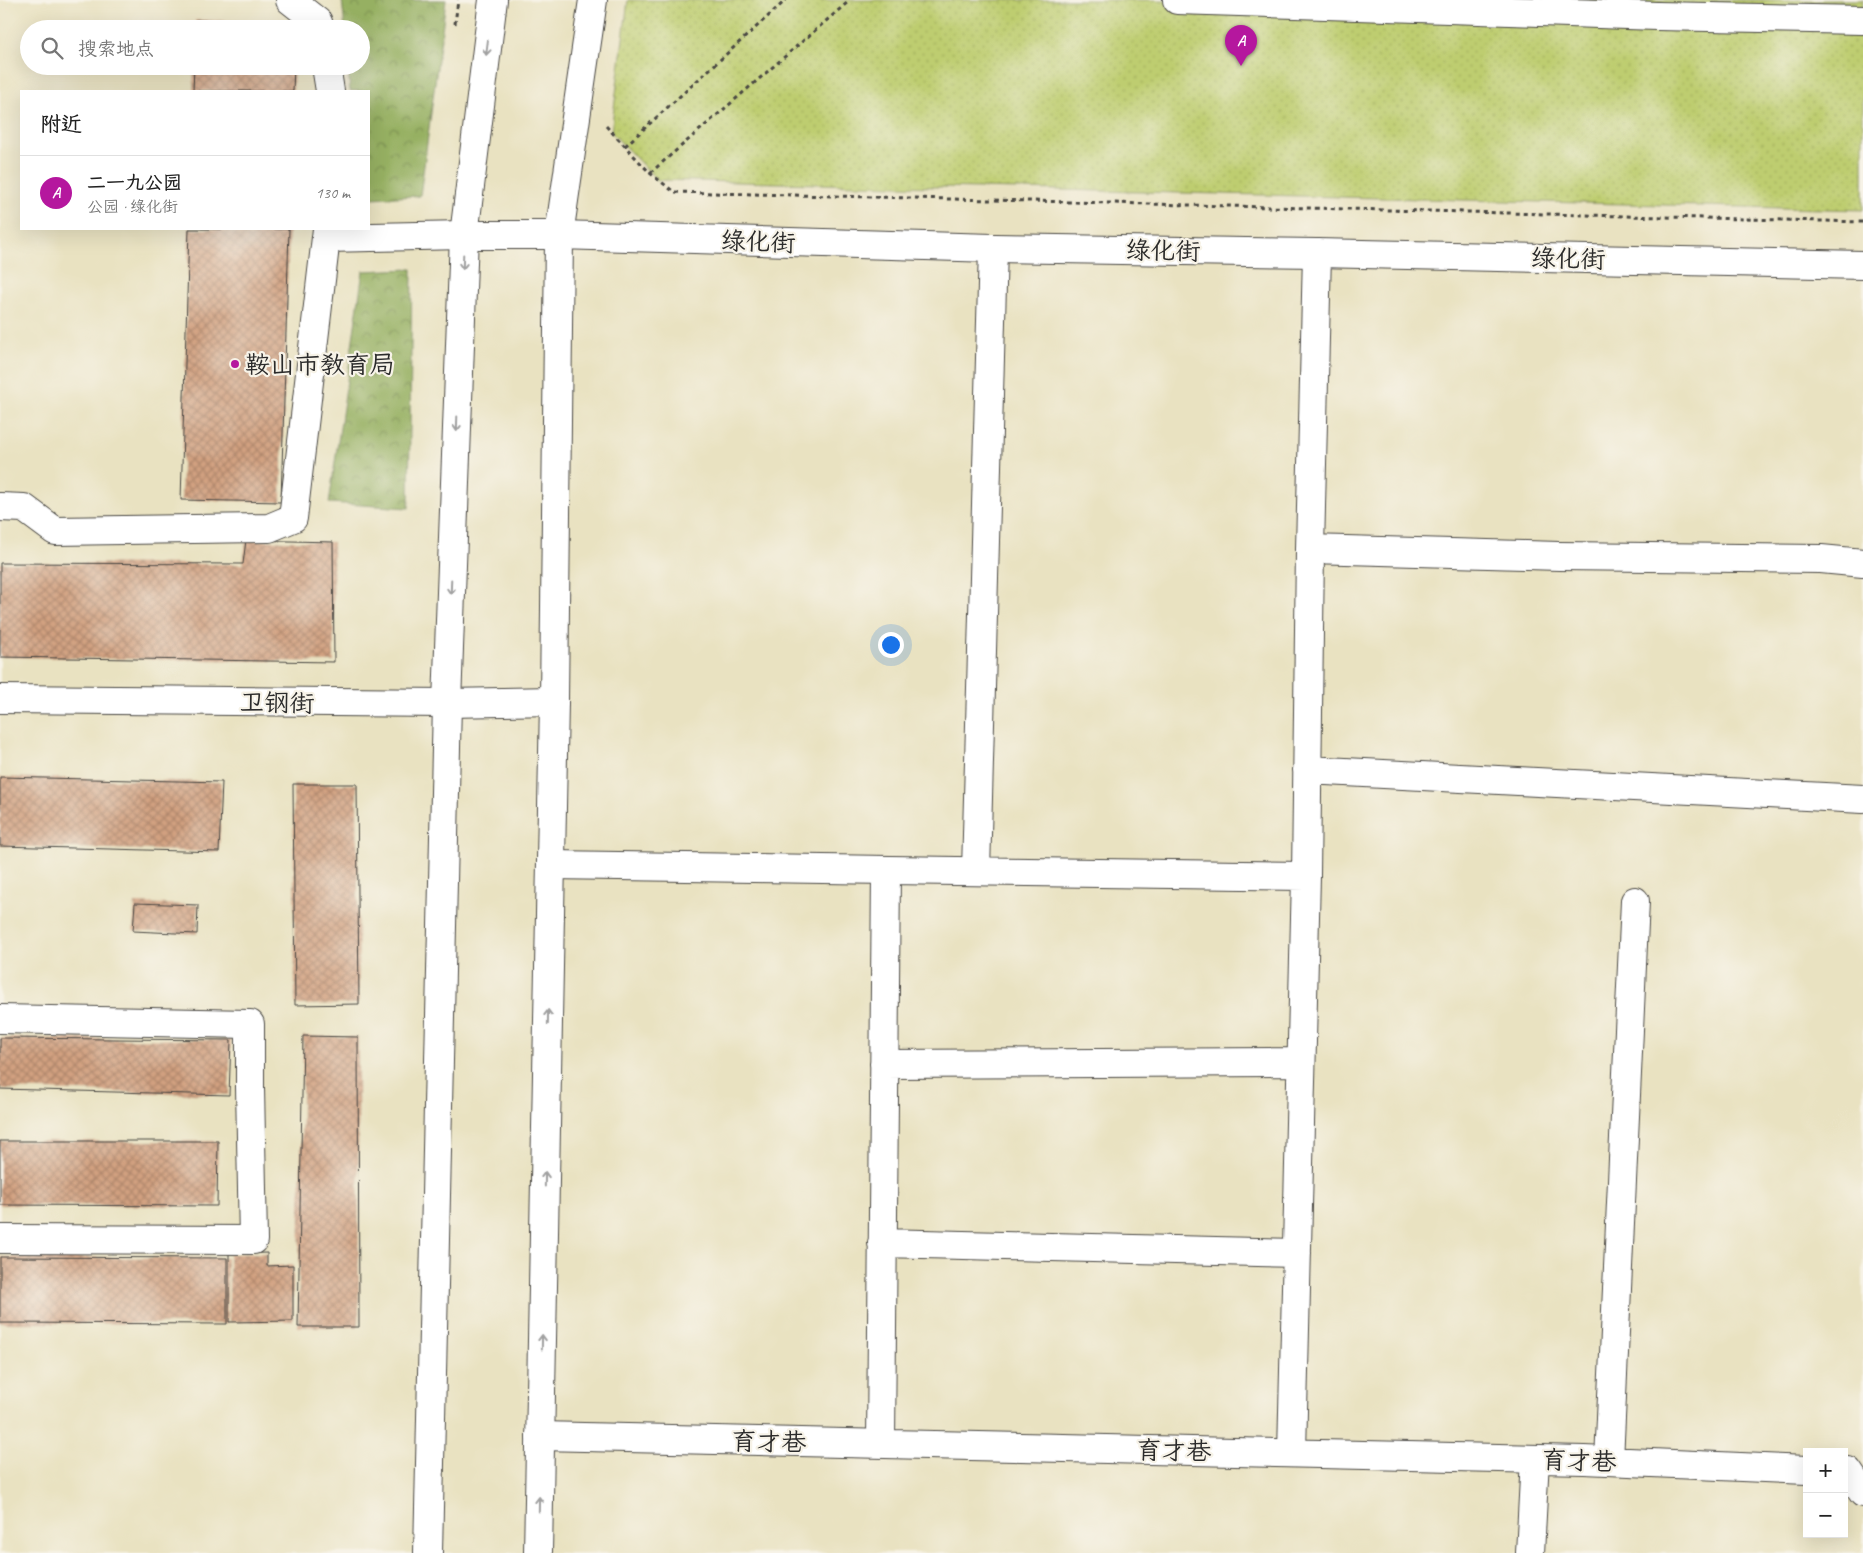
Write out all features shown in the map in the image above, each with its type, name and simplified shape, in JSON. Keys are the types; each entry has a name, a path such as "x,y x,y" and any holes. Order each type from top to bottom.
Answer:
{"main road":[{"path":"290,0 315,20"},
{"path":"428,1553 447,704 464,235 493,0"},
{"path":"538,1553 554,701 559,235 593,0"},
{"path":"1176,0 1863,20"},
{"path":"327,75 330,90"},
{"path":"0,507 24,508 55,531 269,528 292,518 326,233"},
{"name":"绿化街","path":"326,233 559,235 993,248 1317,252 1863,265"},
{"path":"976,871 993,248"},
{"path":"1292,1453 1306,876 1310,549 1317,252"},
{"path":"1310,549 1559,556 1821,559 1863,563"},
{"name":"卫钢街","path":"0,699 447,704 554,701"},
{"path":"1307,770 1863,799"},
{"path":"551,865 1306,876"},
{"path":"881,1443 886,870"},
{"path":"1609,1461 1635,901"},
{"path":"0,1019 250,1024 253,1240 0,1239"},
{"path":"884,1064 1302,1062"},
{"path":"882,1243 1297,1253"},
{"name":"育才巷","path":"540,1436 1535,1459 1803,1470"},
{"path":"1530,1553 1535,1459"},
{"path":"1848,1472 1863,1493"}],"path":[{"path":"786,0 625,146 650,173 674,192 1863,222"},
{"path":"650,173 848,2"}],"green space":[{"path":"342,0 446,0 420,196 370,198 370,90 350,90 349,75 370,75 370,20 344,20"},
{"path":"628,0 1863,0 1863,210 657,180 611,132"},
{"path":"412,269 409,508 329,503 363,271"}],"building":[{"path":"194,75 294,75 293,90 193,90"},
{"name":"鞍山市教育局","path":"189,230 289,230 281,502 181,500"},
{"path":"246,540 333,542 334,662 0,657 0,563 243,564"},
{"path":"0,777 222,782 219,852 0,846"},
{"path":"293,784 357,784 359,1004 295,1005"},
{"path":"135,903 198,905 197,934 133,931"},
{"path":"303,1036 358,1037 359,1327 298,1327"},
{"path":"0,1038 231,1040 229,1095 0,1089"},
{"path":"0,1141 218,1141 217,1206 0,1205"},
{"path":"267,1253 267,1266 293,1265 293,1321 229,1322 229,1254"},
{"path":"0,1257 227,1258 227,1324 0,1323"}],"place":[{"name":"二一九公园","path":"1241,66"},
{"name":"鞍山市教育局","path":"235,364"}]}
